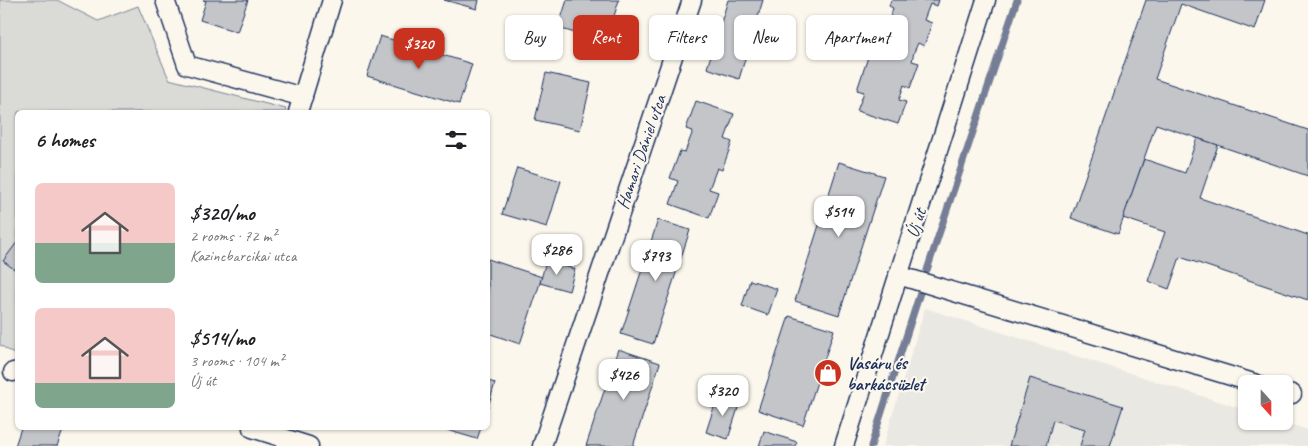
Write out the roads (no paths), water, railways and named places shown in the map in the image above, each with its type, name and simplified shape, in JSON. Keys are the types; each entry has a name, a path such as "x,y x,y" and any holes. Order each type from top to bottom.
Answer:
{"street":[{"path":"165,0 187,65 301,105 332,0"},
{"name":"Hamari Dániel utca","path":"542,446 692,0"},
{"name":"Új út","path":"844,446 986,0"},
{"path":"898,275 1238,378"},
{"path":"258,430 309,446"}],"waterway":[{"path":"927,270 1017,0"},
{"path":"871,446 920,293"}],"place":[{"name":"Vasáru és barkácsüzlet","path":"828,373"}]}
